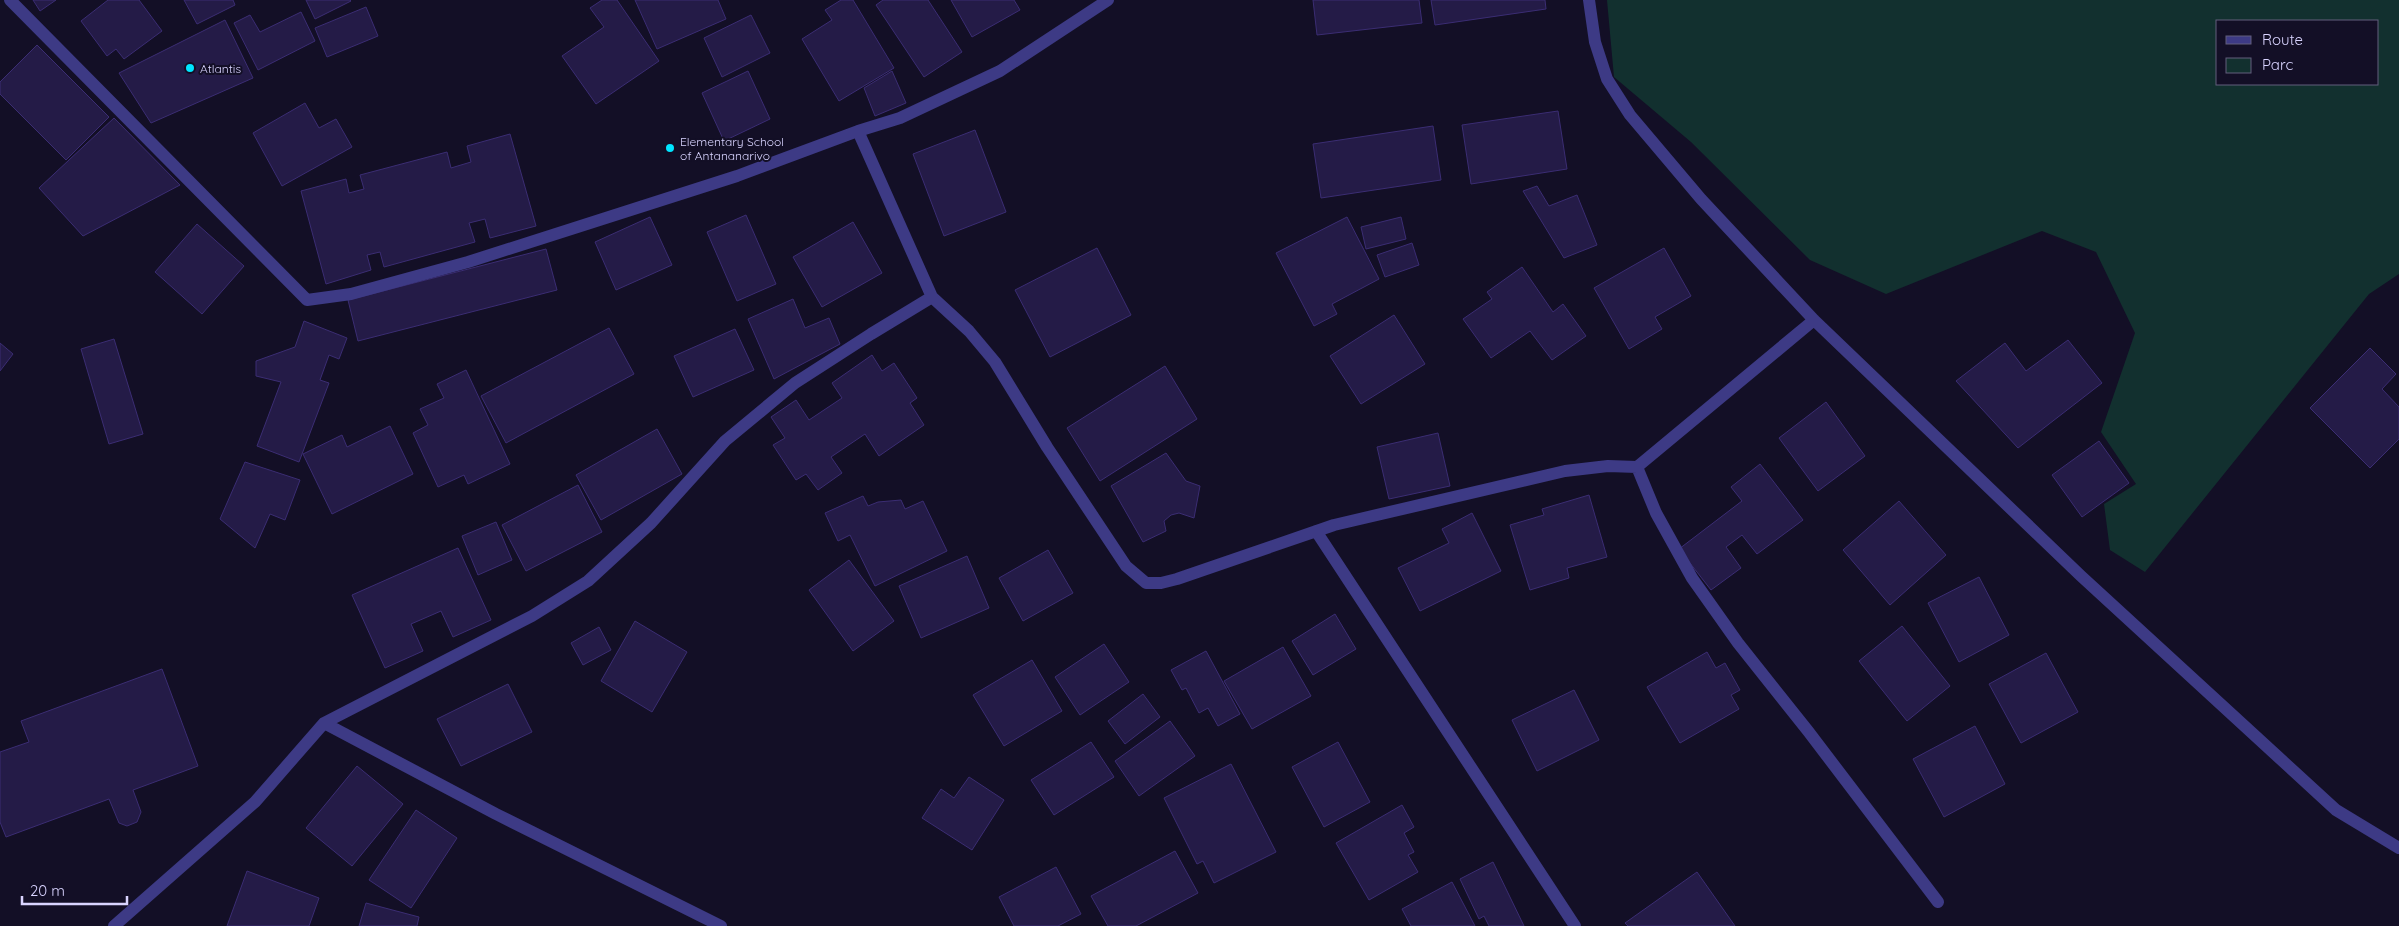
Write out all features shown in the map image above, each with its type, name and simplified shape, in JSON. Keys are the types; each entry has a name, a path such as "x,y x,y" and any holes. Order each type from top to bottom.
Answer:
{"street":[{"path":"10,0 307,300 351,294 468,262 737,176 858,131 900,118 1000,71 1108,0"},
{"path":"1589,0 1595,42 1607,79 1630,115 1701,199 1814,320 2081,576 2336,810 2399,848"},
{"path":"858,131 932,297 968,331 995,362 1047,447 1126,566 1146,583 1161,583 1177,579 1334,525 1565,471 1608,466 1638,467 1814,320"},
{"path":"114,926 256,802 324,723 532,616 588,581 651,523 726,441 788,389 871,334 932,297"},
{"path":"1638,467 1656,513 1692,578 1738,643 1808,731 1938,902"},
{"path":"1316,531 1575,926"},
{"path":"324,723 496,814 721,926"}],"green space":[{"path":"1607,0 2399,0 2399,274 2369,294 2145,572 2110,550 2104,504 2136,484 2101,432 2135,333 2096,252 2042,231 1886,294 1810,260 1691,142 1614,77"}],"building":[{"path":"33,0 56,0 40,11"},
{"path":"108,0 139,0 162,31 124,59 116,49 107,56 81,21"},
{"path":"184,0 233,0 235,5 197,24"},
{"path":"306,0 350,0 351,1 315,19"},
{"path":"602,0 617,0 659,61 596,104 562,56 604,27 590,8"},
{"path":"635,0 718,0 726,19 657,49"},
{"path":"841,0 853,0 894,68 839,101 802,39 832,20 825,10"},
{"path":"883,0 928,0 962,52 924,77 876,5"},
{"path":"951,0 1014,0 1020,10 972,37"},
{"path":"1313,0 1419,0 1422,23 1317,35"},
{"path":"1431,0 1545,0 1546,9 1435,25"},
{"path":"366,7 378,36 327,57 315,28"},
{"path":"301,12 315,41 258,70 234,23 250,15 260,32"},
{"path":"751,15 770,53 722,77 704,38"},
{"path":"225,20 253,78 151,123 119,73"},
{"path":"37,45 109,117 66,160 0,94 0,82"},
{"path":"748,71 770,119 724,141 702,93"},
{"path":"892,71 906,103 875,116 864,88"},
{"path":"305,103 319,128 336,119 352,147 282,186 253,133"},
{"path":"1558,111 1567,169 1471,184 1462,125"},
{"path":"114,118 180,185 83,236 39,188"},
{"path":"1433,126 1441,180 1321,198 1313,144"},
{"path":"975,130 1006,212 944,236 913,154"},
{"path":"510,134 536,226 490,238 485,219 469,223 475,242 384,267 380,252 367,255 371,270 326,284 301,191 346,179 349,193 364,189 360,175 447,152 451,168 471,162 467,146"},
{"path":"1537,186 1549,206 1577,195 1597,245 1564,258 1523,191"},
{"path":"746,215 776,284 737,301 707,232"},
{"path":"650,217 672,265 616,290 595,242"},
{"path":"1347,217 1379,279 1332,304 1337,314 1314,326 1276,253"},
{"path":"1401,217 1406,239 1366,249 1361,227"},
{"path":"853,222 882,273 822,307 793,257"},
{"path":"197,224 244,266 202,314 155,272"},
{"path":"1412,243 1419,265 1385,277 1377,255"},
{"path":"1097,248 1131,315 1050,357 1015,290"},
{"path":"1664,248 1691,296 1655,317 1662,329 1629,349 1594,288"},
{"path":"546,249 557,290 358,341 348,300"},
{"path":"1522,267 1553,312 1563,304 1586,336 1552,360 1530,331 1491,358 1463,319 1492,299 1487,292"},
{"path":"793,299 805,328 829,318 840,344 774,379 748,319"},
{"path":"1394,315 1425,364 1361,404 1330,356"},
{"path":"304,321 347,338 339,359 329,355 320,380 329,383 299,462 257,446 281,382 256,376 256,361 295,347"},
{"path":"609,328 634,374 506,443 481,396"},
{"path":"735,329 754,370 693,397 674,356"},
{"path":"114,339 143,434 109,444 81,349"},
{"path":"2068,340 2102,383 2018,448 1956,381 2005,343 2026,371"},
{"path":"0,343 13,354 0,371"},
{"path":"2370,348 2396,374 2382,389 2399,407 2399,439 2370,468 2310,408"},
{"path":"872,355 882,371 894,363 917,398 910,403 924,425 879,456 865,434 831,457 842,473 818,490 806,474 796,480 773,445 785,438 771,417 796,400 809,420 842,398 832,383"},
{"path":"1165,366 1197,419 1100,481 1067,428"},
{"path":"466,370 510,464 468,484 464,475 438,487 413,433 428,425 420,409 444,398 437,384"},
{"path":"1826,402 1865,456 1818,491 1779,438"},
{"path":"390,426 413,474 332,514 303,454 342,435 347,447"},
{"path":"657,429 682,474 601,520 576,475"},
{"path":"1438,433 1450,486 1389,499 1377,447"},
{"path":"2099,441 2129,483 2082,517 2052,475"},
{"path":"1166,453 1186,481 1200,486 1194,518 1179,513 1171,515 1164,521 1166,531 1143,542 1111,486"},
{"path":"245,462 300,480 285,520 270,514 255,548 220,519"},
{"path":"1760,464 1803,520 1757,554 1742,535 1726,547 1741,568 1711,590 1679,549 1742,501 1731,487"},
{"path":"578,485 602,532 526,571 502,525"},
{"path":"1589,495 1607,557 1567,568 1569,578 1530,590 1510,525 1544,515 1542,509"},
{"path":"863,496 868,506 878,502 901,500 905,509 923,501 947,551 875,586 850,535 838,541 825,513"},
{"path":"1899,501 1946,555 1890,605 1843,550"},
{"path":"1472,513 1501,571 1420,611 1398,568 1449,543 1442,529"},
{"path":"496,522 512,560 478,575 462,536"},
{"path":"458,548 491,620 453,637 441,611 411,624 423,651 385,668 352,595"},
{"path":"1048,550 1073,593 1023,621 999,578"},
{"path":"967,556 989,608 921,638 899,586"},
{"path":"849,560 894,621 853,651 809,590"},
{"path":"1979,577 2009,635 1959,662 1928,603"},
{"path":"1335,614 1356,649 1313,675 1292,641"},
{"path":"635,621 687,652 652,712 601,681"},
{"path":"1902,626 1950,686 1907,721 1859,661"},
{"path":"599,627 611,650 583,665 571,643"},
{"path":"1104,644 1129,682 1080,715 1055,677"},
{"path":"1283,647 1311,696 1252,729 1224,681"},
{"path":"1206,651 1240,714 1218,726 1208,708 1199,713 1186,688 1182,690 1171,670"},
{"path":"1707,652 1716,668 1725,663 1740,690 1731,695 1739,709 1680,743 1647,687"},
{"path":"2046,653 2078,712 2021,743 1989,684"},
{"path":"1032,660 1062,711 1004,746 973,695"},
{"path":"162,669 198,766 133,790 141,812 137,822 127,826 119,823 109,799 6,837 0,822 0,752 29,742 21,721"},
{"path":"508,684 532,732 461,766 437,719"},
{"path":"1574,690 1599,740 1537,771 1512,720"},
{"path":"1143,694 1160,717 1125,744 1108,721"},
{"path":"1170,721 1195,756 1139,796 1115,761"},
{"path":"1975,726 2005,784 1944,817 1913,759"},
{"path":"1091,742 1114,777 1054,815 1031,780"},
{"path":"1338,742 1370,802 1324,827 1292,767"},
{"path":"1231,764 1276,852 1214,883 1203,861 1197,864 1164,798"},
{"path":"357,766 403,804 352,866 306,828"},
{"path":"969,777 1004,800 972,850 922,818 941,789 954,798"},
{"path":"1402,805 1414,827 1404,833 1414,852 1408,855 1418,872 1369,900 1336,843"},
{"path":"416,810 457,838 411,908 369,880"},
{"path":"1175,851 1198,893 1136,926 1108,926 1091,896"},
{"path":"1493,862 1524,926 1489,926 1484,916 1479,919 1460,879"},
{"path":"1056,867 1081,914 1058,926 1014,926 999,897"},
{"path":"247,871 319,898 309,926 227,926"},
{"path":"1697,872 1735,926 1628,926 1625,923"},
{"path":"1452,882 1475,926 1411,926 1402,909"},
{"path":"366,903 419,917 417,926 359,926"}],"place":[{"name":"Atlantis","path":"190,68"},
{"name":"Elementary School of Antananarivo","path":"670,148"}]}
